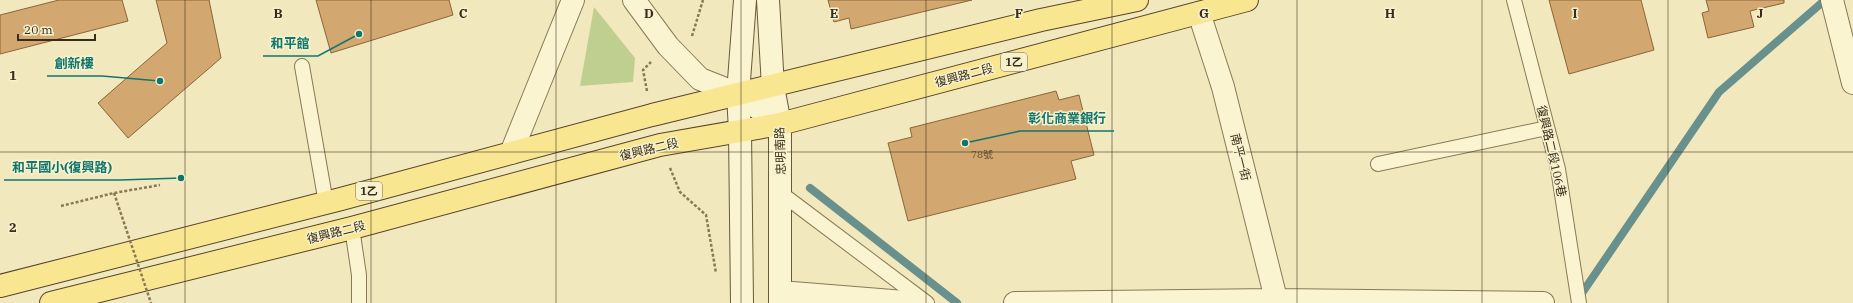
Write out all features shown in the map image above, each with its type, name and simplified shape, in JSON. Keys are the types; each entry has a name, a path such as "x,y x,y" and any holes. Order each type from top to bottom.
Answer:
{"main road":[{"name":"1乙","path":"0,286 326,203 738,94 773,87 1041,20 1137,0"},
{"name":"復興路二段","path":"51,303 352,228 660,145 780,124 1248,0"}],"street":[{"path":"511,153 573,0"},
{"path":"634,0 668,46 700,79 738,94 780,124"},
{"path":"742,303 740,131 738,94 745,0"},
{"name":"忠明南路","path":"768,0 773,87 780,124 782,194 780,297"},
{"path":"1832,0 1853,83"},
{"name":"南平一街","path":"1199,13 1223,87 1277,302"},
{"path":"780,297 917,303"},
{"path":"1015,303 1543,303"}],"lane":[{"name":"復興路二段106巷","path":"1514,0 1558,169 1579,303"},
{"path":"302,66 326,203"},
{"path":"1378,164 1547,128"},
{"path":"782,194 927,303"},
{"path":"352,228 359,275 359,303"}],"path":[{"path":"61,206 114,193 160,185"},
{"path":"114,193 151,303"}],"green space":[{"path":"594,7 635,58 633,82 580,86"}],"building":[{"path":"59,0 122,0 128,21 0,54 0,15"},
{"path":"156,0 209,0 221,58 128,138 98,103 167,43"},
{"path":"316,0 449,0 453,15 331,53"},
{"path":"828,0 972,0 851,29 849,18 834,22"},
{"path":"1549,0 1641,0 1654,50 1569,74"},
{"path":"1706,0 1784,0 1784,3 1750,11 1754,27 1708,38 1702,13 1709,11"},
{"path":"1056,91 1059,100 1079,95 1094,155 1071,161 1076,179 908,221 888,143 912,137 910,128"}],"waterway":[{"path":"1578,299 1719,92 1825,0"},
{"path":"810,188 957,303"}],"place":[{"name":"和平館","path":"359,34"},
{"name":"創新樓","path":"160,81"},
{"name":"彰化商業銀行","path":"965,143"},
{"name":"和平國小(復興路)","path":"181,178"}]}
